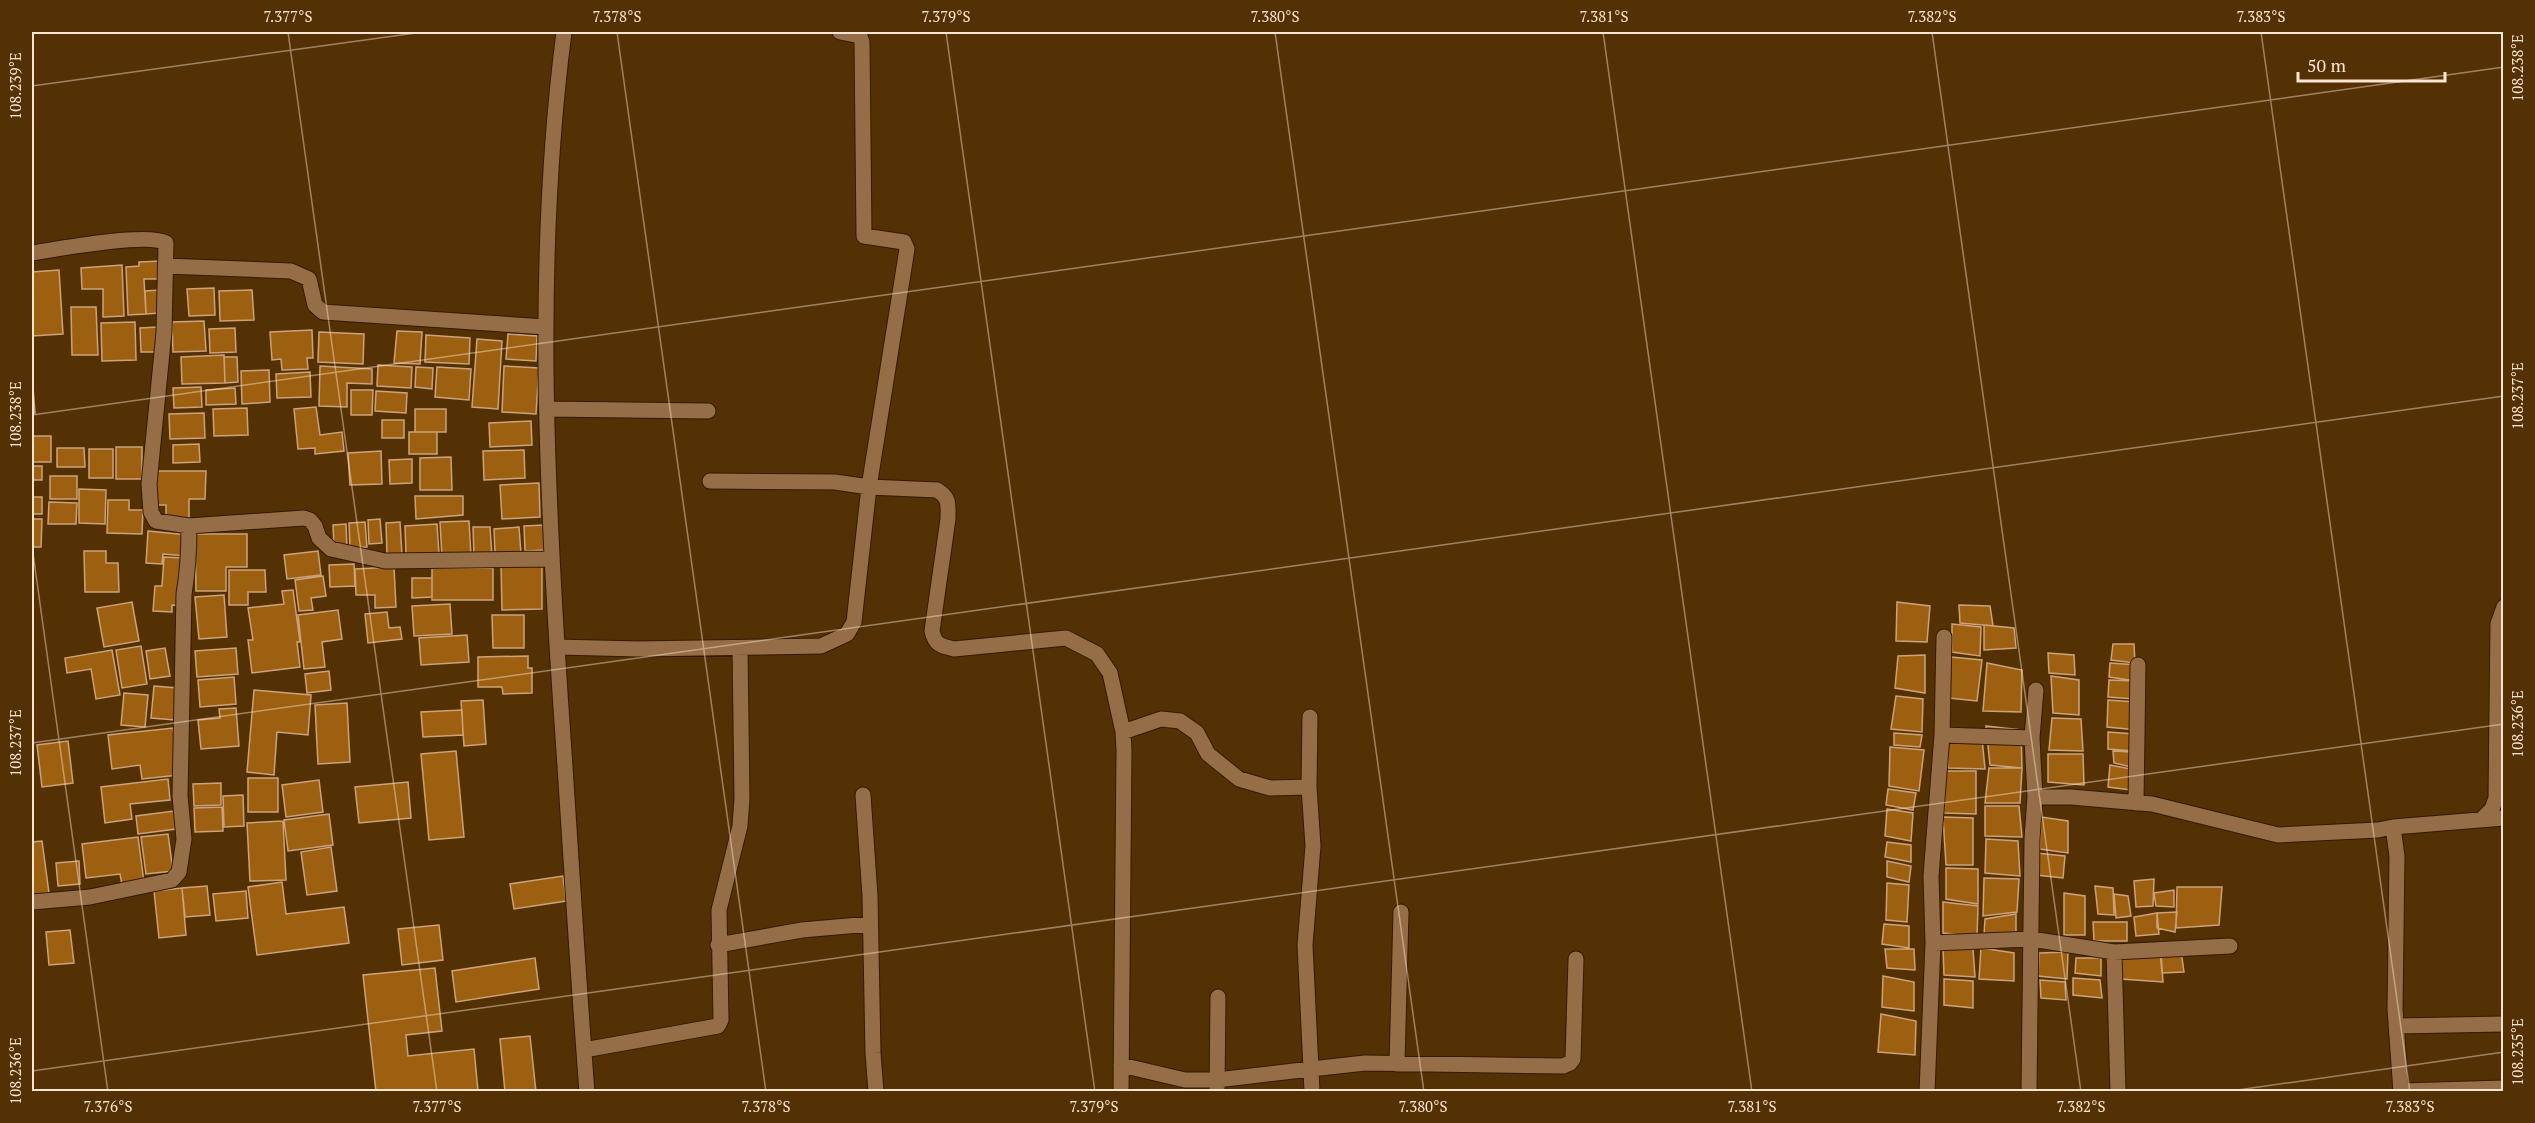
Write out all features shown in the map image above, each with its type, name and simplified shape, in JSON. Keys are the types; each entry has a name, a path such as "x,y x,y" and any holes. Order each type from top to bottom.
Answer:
{"street":[{"path":"564,32 550,173 546,327 547,409 557,646 587,1092"},
{"path":"557,646 740,648 821,646 847,634 854,622 869,487 907,249 904,242 864,236 862,42 860,36 840,32"},
{"path":"32,253 153,239 166,243 164,332 149,484 151,512 156,521 189,526 303,518 310,520 319,538 331,549 385,561 552,559"},
{"path":"166,266 291,271 309,279 315,305 323,312 546,327"},
{"path":"547,409 708,411"},
{"path":"710,481 835,482 869,487 937,490 948,500 948,519 932,631 934,641 940,646 954,649 1066,638 1097,654 1110,673 1123,732 1121,1092"},
{"path":"32,902 90,897 172,880 179,872 184,839 180,796 184,594 189,563 189,526"},
{"path":"2482,819 2489,815 2496,798 2498,624 2504,607"},
{"path":"1927,1092 1933,943 1931,876 1942,735 1944,637"},
{"path":"584,1050 718,1026 721,1020 719,910 730,871 741,808 740,648"},
{"path":"2136,803 2138,665"},
{"path":"2030,1092 2032,839 2035,797 2032,738 2036,690"},
{"path":"1310,717 1309,787 1313,846 1305,945 1312,1092"},
{"path":"1123,732 1161,718 1180,721 1197,733 1208,754 1239,779 1270,788 1309,787"},
{"path":"1942,735 2032,738"},
{"path":"863,795 876,1092"},
{"path":"2035,797 2072,797 2152,804 2278,835 2378,830 2504,818"},
{"path":"2393,827 2397,856 2396,1026 2401,1091 2504,1088"},
{"path":"1397,1064 1401,912"},
{"path":"718,945 802,930 870,924"},
{"path":"1933,943 2031,939 2114,952 2230,946"},
{"path":"2114,952 2118,1092"},
{"path":"1122,1065 1217,1086 1311,1069 1365,1063 1563,1066 1573,1059 1576,959"},
{"path":"1217,1086 1218,996"},
{"path":"2396,1026 2504,1024"}],"building":[{"path":"161,261 162,279 144,279 146,314 128,315 126,267 139,266 139,262"},
{"path":"122,265 124,316 103,317 103,289 82,289 81,268"},
{"path":"59,270 63,334 32,336 32,272"},
{"path":"214,288 215,315 189,316 187,289"},
{"path":"159,290 160,313 146,314 145,291"},
{"path":"252,290 254,320 220,321 219,291"},
{"path":"71,307 96,307 98,355 72,355"},
{"path":"204,321 206,351 173,352 172,322"},
{"path":"135,322 136,360 102,361 101,323"},
{"path":"158,327 159,352 141,352 140,328"},
{"path":"235,328 236,352 210,353 209,329"},
{"path":"312,330 313,358 307,358 308,369 282,370 281,359 272,360 270,332"},
{"path":"397,331 422,332 420,364 394,363"},
{"path":"319,332 364,334 363,364 318,362"},
{"path":"508,334 537,336 536,361 506,359"},
{"path":"426,335 470,338 469,364 425,362"},
{"path":"477,339 502,341 498,409 472,407"},
{"path":"224,355 225,383 182,384 181,357"},
{"path":"224,357 237,357 238,382 225,383"},
{"path":"378,365 412,367 411,388 377,386"},
{"path":"320,366 372,369 372,384 347,383 347,407 319,406"},
{"path":"504,366 539,368 536,414 502,412"},
{"path":"416,367 433,368 432,389 415,387"},
{"path":"437,367 471,369 469,400 435,397"},
{"path":"269,370 270,402 242,404 241,371"},
{"path":"310,372 311,397 277,398 276,374"},
{"path":"201,387 202,407 174,408 173,388"},
{"path":"32,388 35,413 32,414"},
{"path":"235,388 236,404 206,405 206,390"},
{"path":"351,390 373,390 372,415 351,415"},
{"path":"376,391 407,393 406,413 375,411"},
{"path":"316,407 320,435 342,432 344,451 315,454 315,448 298,449 294,409"},
{"path":"247,408 248,435 214,436 213,409"},
{"path":"415,409 446,409 446,432 415,432"},
{"path":"204,413 205,438 170,439 169,414"},
{"path":"382,420 404,420 404,438 382,438"},
{"path":"531,421 532,445 490,447 489,423"},
{"path":"409,432 437,432 437,454 409,454"},
{"path":"32,436 51,436 51,462 32,462"},
{"path":"199,444 200,462 173,463 173,445"},
{"path":"116,447 142,447 142,479 116,479"},
{"path":"57,448 84,448 85,467 57,467"},
{"path":"89,449 113,449 113,478 89,478"},
{"path":"524,450 525,478 484,480 483,451"},
{"path":"381,451 382,484 350,485 348,453"},
{"path":"451,457 452,490 420,490 420,458"},
{"path":"412,459 412,483 390,484 389,460"},
{"path":"32,466 42,466 42,480 32,480"},
{"path":"156,471 206,471 205,499 189,499 189,520 166,520 166,505 156,505"},
{"path":"50,476 77,476 77,499 50,499"},
{"path":"539,483 540,517 502,519 500,485"},
{"path":"32,484 33,497 42,497 42,514 32,514"},
{"path":"79,489 106,490 105,524 79,523"},
{"path":"415,496 463,496 463,515 416,519"},
{"path":"108,500 129,500 129,510 143,510 142,534 107,533"},
{"path":"49,502 77,503 76,524 48,524"},
{"path":"32,519 42,519 41,547 32,547"},
{"path":"380,519 382,543 369,544 368,520"},
{"path":"469,521 471,556 442,557 440,522"},
{"path":"365,522 367,547 350,548 349,523"},
{"path":"400,522 402,555 387,555 386,523"},
{"path":"346,524 347,548 334,548 333,525"},
{"path":"437,524 439,554 406,556 405,526"},
{"path":"544,525 546,550 525,551 524,526"},
{"path":"473,527 490,527 492,556 474,557"},
{"path":"519,527 521,553 495,554 494,529"},
{"path":"148,531 188,535 186,556 163,554 162,564 146,563"},
{"path":"195,534 247,534 247,567 226,567 226,591 196,591"},
{"path":"84,551 106,551 106,563 118,563 119,592 85,592"},
{"path":"318,551 321,575 287,579 284,555"},
{"path":"164,557 185,558 181,606 172,605 172,612 153,611 155,586 162,586"},
{"path":"354,564 355,586 330,587 329,565"},
{"path":"501,566 542,566 542,609 502,610"},
{"path":"394,567 396,607 375,608 375,595 356,595 355,569"},
{"path":"432,568 493,568 493,600 432,600"},
{"path":"229,570 265,570 266,592 248,592 248,605 229,605"},
{"path":"323,576 326,596 311,598 313,610 299,611 295,580"},
{"path":"412,578 432,578 432,597 412,598"},
{"path":"293,590 300,642 297,642 300,667 252,673 248,640 253,640 248,608 284,604 282,591"},
{"path":"224,595 227,637 199,639 195,597"},
{"path":"132,602 139,641 104,647 97,608"},
{"path":"1897,602 1930,606 1927,642 1896,641"},
{"path":"450,604 452,634 414,636 412,606"},
{"path":"1959,605 1990,606 1993,626 1960,623"},
{"path":"338,610 342,639 322,642 325,667 304,669 298,615"},
{"path":"387,612 389,628 400,627 402,639 368,643 365,614"},
{"path":"492,615 524,615 524,648 493,648"},
{"path":"1952,624 1981,627 1980,656 1952,652"},
{"path":"1984,625 2014,628 2016,648 1984,650"},
{"path":"467,635 469,662 421,665 419,638"},
{"path":"2113,644 2134,644 2135,663 2111,660"},
{"path":"141,646 147,684 122,688 116,650"},
{"path":"165,648 170,676 150,679 146,651"},
{"path":"236,648 238,674 197,677 195,651"},
{"path":"112,650 120,695 96,699 91,669 67,673 65,658"},
{"path":"2048,653 2074,655 2075,675 2049,673"},
{"path":"1925,655 1925,693 1895,688 1898,656"},
{"path":"528,656 528,668 532,668 532,693 503,694 502,687 478,687 478,657"},
{"path":"1951,657 1982,660 1977,701 1949,698"},
{"path":"1987,663 2022,670 2021,712 1983,711"},
{"path":"2110,663 2138,665 2136,681 2109,677"},
{"path":"329,671 331,690 307,693 305,674"},
{"path":"2051,676 2079,680 2079,715 2053,713"},
{"path":"234,677 236,704 200,707 198,680"},
{"path":"2109,680 2136,681 2134,699 2108,697"},
{"path":"154,686 178,688 175,720 151,718"},
{"path":"254,690 311,695 308,735 277,732 274,775 247,772"},
{"path":"124,693 148,695 145,727 121,725"},
{"path":"1896,696 1923,699 1922,732 1891,729"},
{"path":"483,700 486,744 464,746 461,701"},
{"path":"2108,700 2135,702 2137,730 2107,727"},
{"path":"347,703 350,762 318,764 315,705"},
{"path":"236,708 239,746 201,749 198,720 220,718 219,709"},
{"path":"462,710 463,735 423,737 421,712"},
{"path":"2052,718 2081,719 2083,751 2049,750"},
{"path":"1986,726 2021,730 2022,768 1990,765"},
{"path":"173,728 179,775 142,779 140,765 112,769 108,735"},
{"path":"2108,732 2135,734 2134,751 2108,749"},
{"path":"1894,733 1922,735 1920,747 1894,745"},
{"path":"1947,738 1982,738 1985,769 1948,768"},
{"path":"68,741 73,783 42,787 37,745"},
{"path":"1890,747 1924,750 1919,791 1889,786"},
{"path":"456,751 464,837 429,840 421,754"},
{"path":"2113,751 2131,752 2131,767 2114,763"},
{"path":"2048,754 2083,754 2084,785 2048,782"},
{"path":"2110,765 2131,769 2131,790 2108,787"},
{"path":"1989,768 2022,768 2020,803 1985,803"},
{"path":"1946,771 1976,771 1976,814 1944,813"},
{"path":"248,778 278,778 278,812 248,812"},
{"path":"168,779 170,800 130,804 132,819 105,823 101,787"},
{"path":"319,780 323,812 286,817 282,785"},
{"path":"408,782 411,818 359,823 355,787"},
{"path":"221,783 221,805 194,806 193,784"},
{"path":"1888,789 1916,793 1913,810 1886,805"},
{"path":"243,795 244,826 224,827 223,796"},
{"path":"1985,806 2019,806 2022,837 1985,836"},
{"path":"222,807 223,831 195,832 194,808"},
{"path":"1887,809 1913,813 1911,841 1885,836"},
{"path":"174,811 176,829 138,834 136,816"},
{"path":"329,814 333,845 288,851 284,820"},
{"path":"1943,817 1973,818 1973,865 1946,865"},
{"path":"2041,817 2068,821 2068,853 2040,849"},
{"path":"283,821 286,880 250,881 247,823"},
{"path":"168,834 173,871 146,874 141,837"},
{"path":"138,837 144,882 122,885 120,874 86,878 82,844"},
{"path":"1986,839 2018,841 2020,876 1985,873"},
{"path":"42,841 49,893 32,895 32,842"},
{"path":"1887,842 1911,845 1911,862 1885,857"},
{"path":"331,847 337,891 307,895 301,852"},
{"path":"2036,853 2065,856 2063,878 2036,875"},
{"path":"79,861 80,884 58,886 56,863"},
{"path":"1887,861 1911,866 1909,882 1887,877"},
{"path":"1946,868 1978,869 1978,904 1946,899"},
{"path":"563,876 566,901 514,909 510,884"},
{"path":"1984,878 2019,879 2017,912 1983,916"},
{"path":"2154,879 2153,906 2136,907 2134,881"},
{"path":"282,882 286,914 344,907 349,943 257,955 248,887"},
{"path":"1887,883 1909,885 1907,922 1886,920"},
{"path":"207,886 210,915 185,917 182,888"},
{"path":"2095,886 2113,888 2114,915 2098,914"},
{"path":"2177,887 2222,887 2219,925 2176,928"},
{"path":"182,888 186,935 159,938 154,891"},
{"path":"2174,890 2174,907 2156,906 2154,893"},
{"path":"246,891 248,918 216,921 213,894"},
{"path":"2064,893 2085,896 2085,935 2064,935"},
{"path":"2114,894 2128,896 2131,916 2116,918"},
{"path":"1943,902 1978,906 1977,937 1943,933"},
{"path":"2177,912 2175,932 2157,928 2157,913"},
{"path":"2157,913 2159,934 2136,936 2134,917"},
{"path":"2016,914 2016,936 1984,935 1985,919"},
{"path":"2093,922 2127,922 2127,941 2094,941"},
{"path":"1884,924 1909,926 1909,948 1882,944"},
{"path":"439,925 443,960 402,965 398,929"},
{"path":"70,930 74,963 49,965 46,932"},
{"path":"1943,948 1973,949 1975,977 1944,975"},
{"path":"1981,948 2014,953 2014,981 1979,979"},
{"path":"1885,949 1914,949 1915,970 1887,968"},
{"path":"2160,950 2181,951 2184,972 2162,973"},
{"path":"2068,952 2067,979 2038,976 2039,953"},
{"path":"2120,952 2161,954 2163,982 2121,979"},
{"path":"535,958 539,989 456,1002 452,971"},
{"path":"2076,958 2101,958 2101,976 2075,973"},
{"path":"435,968 442,1031 406,1035 408,1056 474,1049 478,1091 376,1092 363,975"},
{"path":"1883,976 1914,982 1914,1011 1882,1007"},
{"path":"2073,978 2100,980 2102,998 2073,995"},
{"path":"1944,979 1973,981 1973,1008 1944,1005"},
{"path":"2040,980 2065,982 2066,1000 2041,998"},
{"path":"1881,1014 1916,1021 1915,1055 1878,1052"},
{"path":"530,1036 536,1092 505,1092 500,1039"}]}
